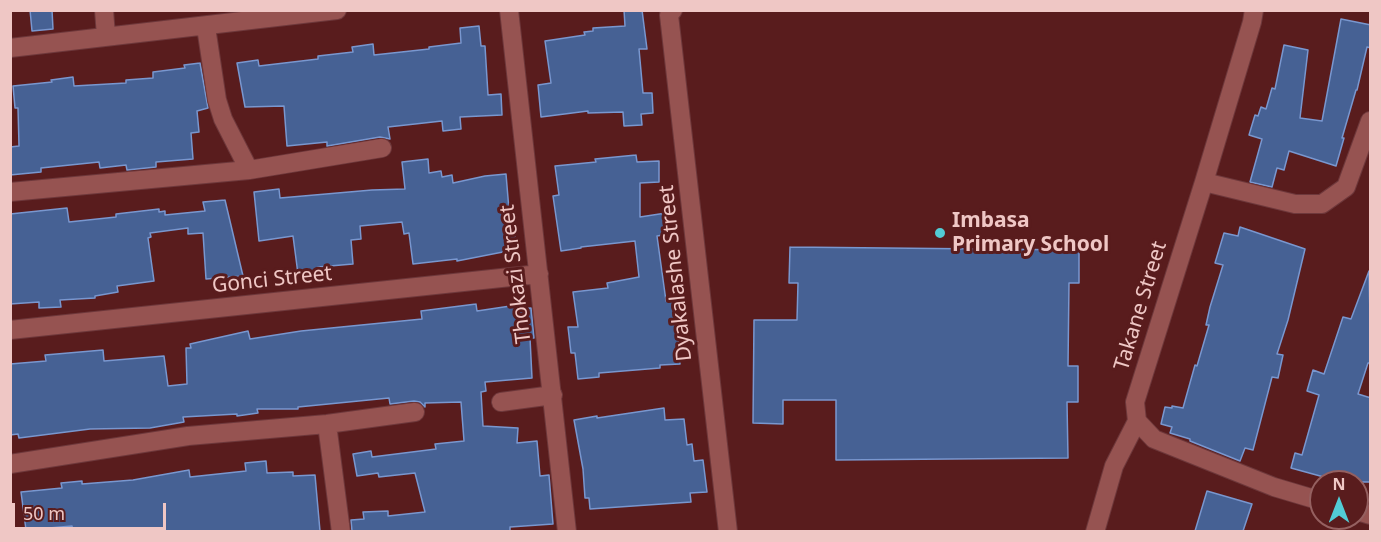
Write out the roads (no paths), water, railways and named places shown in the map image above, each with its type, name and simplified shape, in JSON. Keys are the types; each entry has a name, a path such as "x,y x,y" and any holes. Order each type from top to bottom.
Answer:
{"street":[{"path":"104,10 106,36"},
{"path":"10,48 206,27 239,15 338,10"},
{"name":"Thokazi Street","path":"509,10 567,531"},
{"name":"Dyakalashe Street","path":"673,10 669,15 728,531"},
{"name":"Takane Street","path":"1137,421 1135,402 1204,182 1254,10"},
{"path":"206,27 217,100 223,119 249,170"},
{"path":"1204,182 1296,204 1322,204 1346,187 1371,121"},
{"path":"10,192 249,170 382,148"},
{"name":"Gonci Street","path":"10,330 539,274"},
{"path":"501,402 553,395"},
{"path":"10,464 188,436 327,424 415,412"},
{"path":"1095,531 1114,466 1137,421 1154,439 1274,487 1309,497"},
{"path":"327,424 341,531"}],"place":[{"name":"Imbasa Primary School","path":"940,233"}]}
